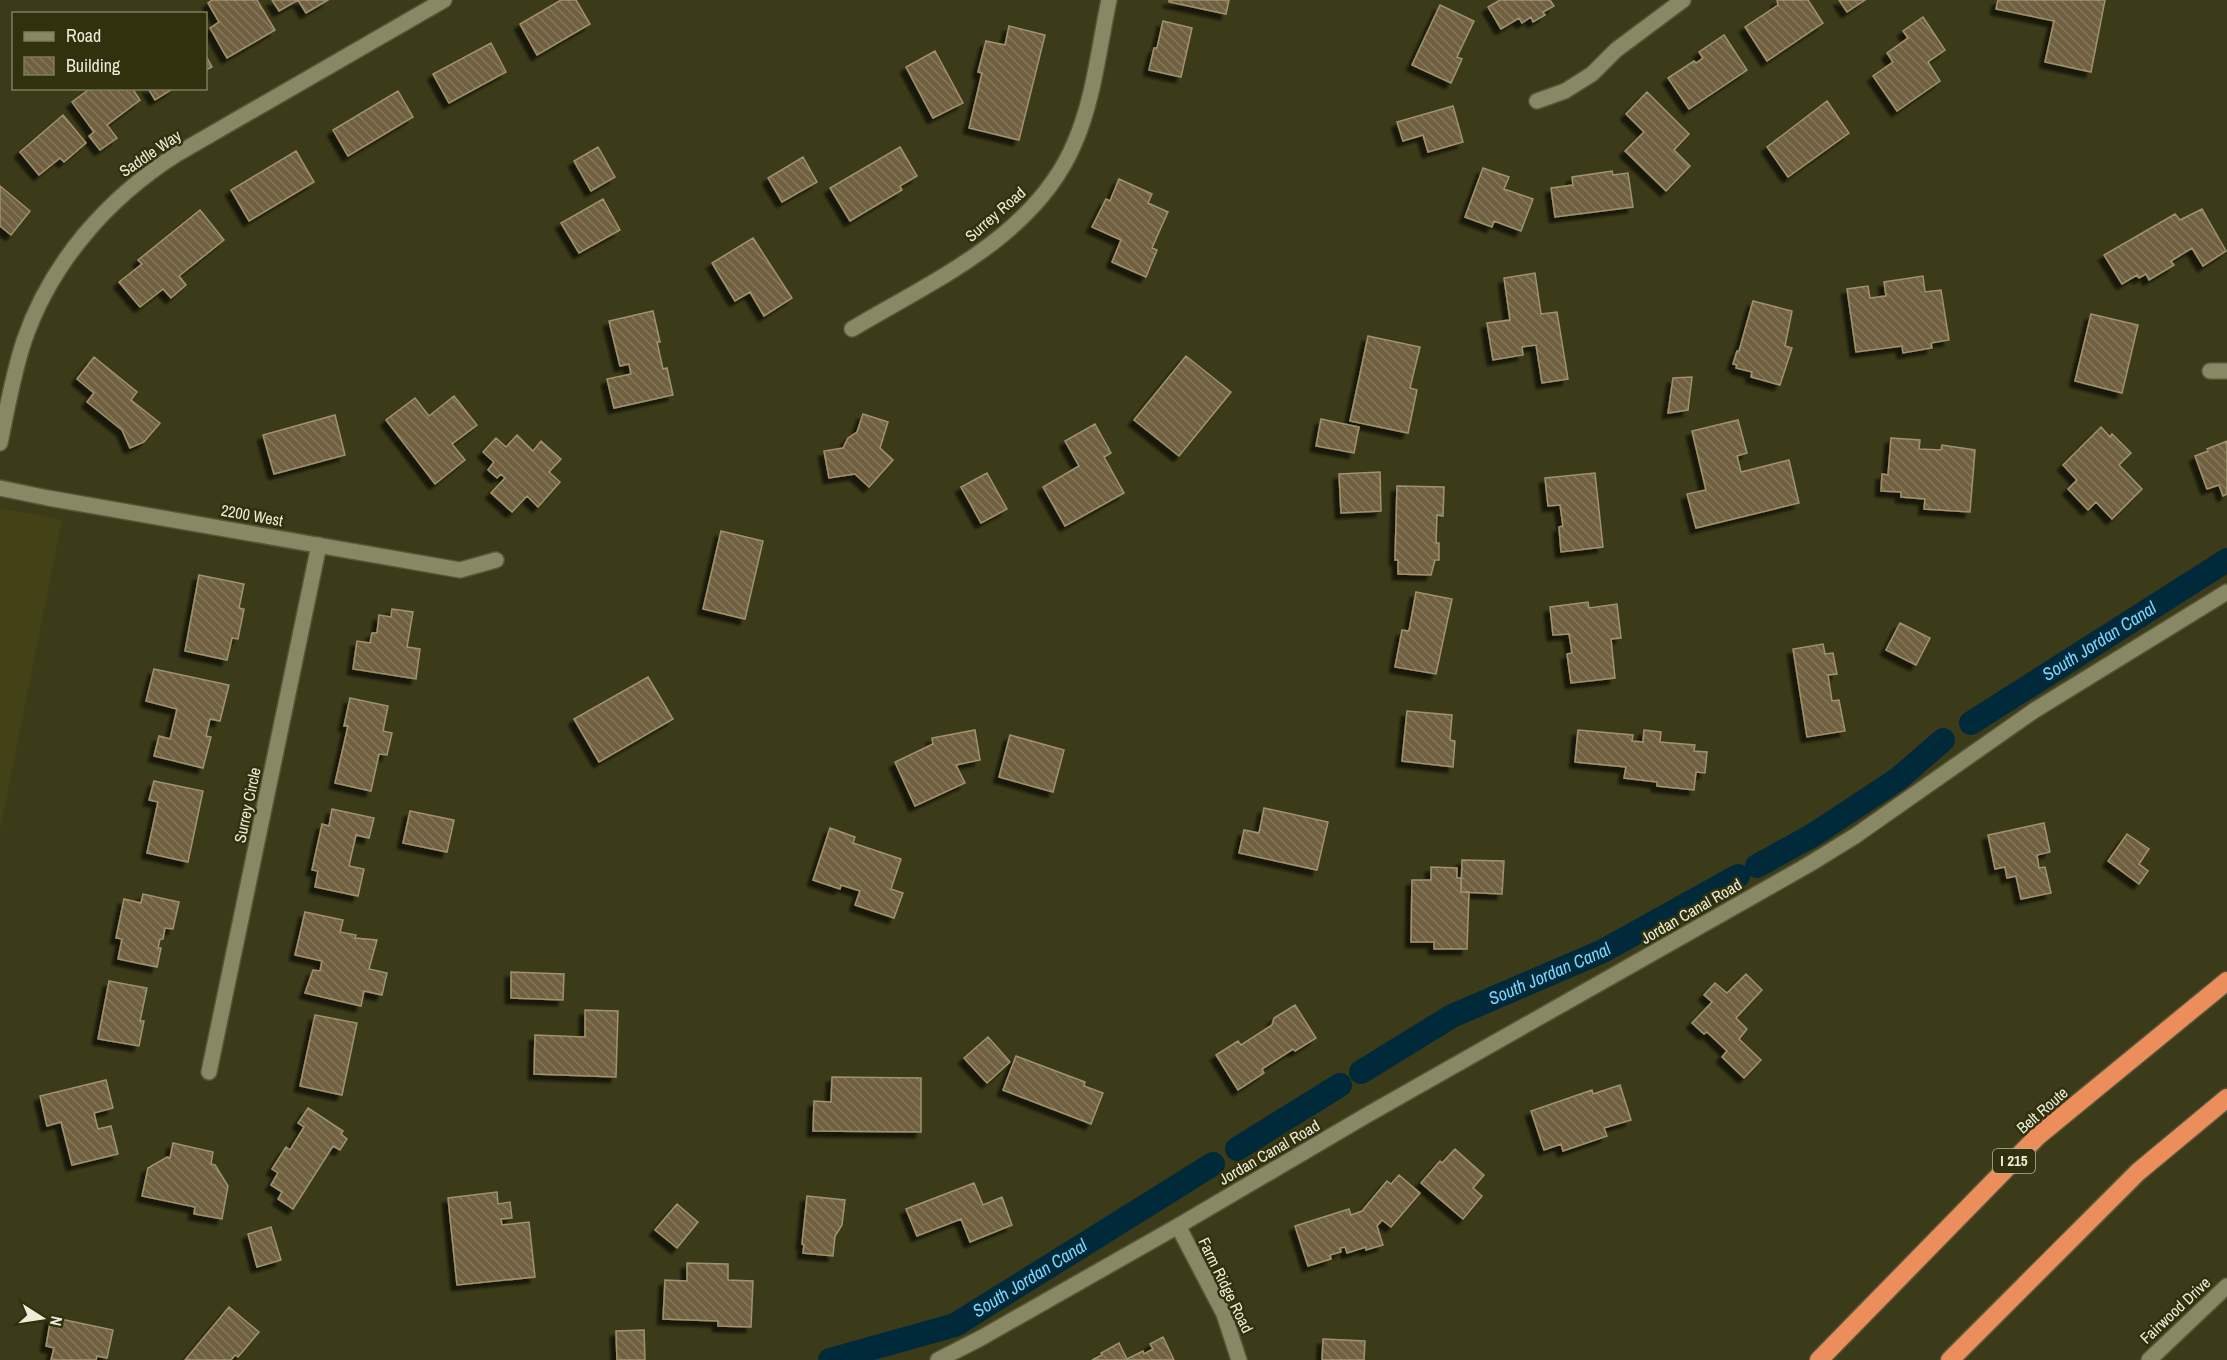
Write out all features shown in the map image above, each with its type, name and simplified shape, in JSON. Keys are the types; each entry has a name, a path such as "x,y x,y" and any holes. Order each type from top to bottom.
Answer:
{"highway":[{"name":"Belt Route","path":"1819,1360 2038,1136 2227,981"},
{"path":"1950,1360 2138,1172 2227,1098"}],"street":[{"name":"Saddle Way","path":"0,443 16,369 38,309 73,249 95,221 120,196 147,173 177,154 444,0"},
{"name":"Surrey Road","path":"852,328 970,260 1004,235 1034,206 1058,174 1075,143 1086,111 1109,0"},
{"path":"1537,101 1566,91 1592,74 1616,50 1683,0"},
{"path":"2210,371 2227,371"},
{"name":"2200 West","path":"0,488 460,570 496,560"},
{"name":"Surrey Circle","path":"209,1072 319,545"},
{"name":"Jordan Canal Road","path":"938,1360 1178,1226 1367,1115 1808,865 1855,836 2035,710 2227,592"},
{"name":"Farm Ridge Road","path":"1178,1226 1224,1314 1239,1360"},
{"name":"Fairwood Drive","path":"2148,1360 2227,1286"}],"shaded area":[{"path":"0,508 62,520 0,830"}],"building":[{"path":"212,0 257,0 275,30 227,58 210,28 219,22 208,3"},
{"path":"272,0 298,0 279,11"},
{"path":"298,0 328,0 306,13"},
{"path":"561,0 576,0 590,24 537,55 520,24"},
{"path":"1169,0 1229,0 1226,14 1169,2"},
{"path":"1500,0 1550,0 1554,6 1543,12 1545,15 1533,22 1531,17 1522,23 1519,18 1501,29 1488,7"},
{"path":"1777,0 1808,0 1823,23 1767,61 1745,27 1778,5"},
{"path":"1839,0 1865,0 1847,12"},
{"path":"1998,0 2105,0 2091,72 2045,62 2054,21 1996,9"},
{"path":"1440,5 1474,21 1457,57 1462,59 1451,83 1412,65"},
{"path":"1923,17 1945,50 1928,62 1940,81 1897,111 1873,76 1893,62 1887,53 1908,38 1903,31"},
{"path":"1163,21 1192,28 1181,77 1149,70"},
{"path":"1009,26 1045,35 1019,140 969,128 982,73 978,72 986,41 1005,45"},
{"path":"1724,35 1747,70 1689,109 1668,78 1694,61 1696,63 1703,58 1699,52"},
{"path":"491,43 506,72 449,103 433,74"},
{"path":"935,51 963,103 933,118 906,67"},
{"path":"207,58 212,67 207,70"},
{"path":"88,90 133,90 140,100 107,125 117,138 100,150 89,136 94,132 72,102"},
{"path":"149,90 171,90 155,100"},
{"path":"398,91 413,117 348,156 333,130"},
{"path":"1647,92 1689,134 1674,150 1690,166 1666,191 1625,151 1644,132 1626,114"},
{"path":"1827,101 1849,133 1788,177 1767,147"},
{"path":"1453,106 1463,142 1428,152 1423,135 1403,141 1397,122"},
{"path":"63,115 86,143 64,162 60,158 39,175 20,152"},
{"path":"598,147 615,177 591,191 574,161"},
{"path":"900,147 917,176 900,186 902,190 850,221 830,188"},
{"path":"296,151 314,182 249,221 231,190"},
{"path":"803,157 817,182 782,202 768,178"},
{"path":"1483,168 1509,177 1504,189 1533,199 1521,231 1494,221 1492,227 1465,217"},
{"path":"1612,171 1613,175 1628,173 1633,207 1555,217 1551,188 1573,185 1572,177"},
{"path":"1119,179 1152,194 1148,203 1168,212 1152,248 1157,250 1146,277 1112,262 1121,240 1092,227 1106,199 1110,201"},
{"path":"0,186 30,211 11,235 0,226"},
{"path":"603,199 620,230 579,253 561,223"},
{"path":"2202,209 2226,251 2203,266 2192,248 2171,261 2174,265 2149,280 2146,274 2139,278 2137,275 2122,284 2104,255 2175,214 2180,220"},
{"path":"200,210 224,240 179,276 186,285 171,298 163,289 140,307 119,282 142,264 138,260"},
{"path":"753,238 792,298 764,316 750,292 735,301 712,263"},
{"path":"1535,273 1541,314 1557,312 1568,379 1542,383 1536,345 1522,347 1523,355 1493,360 1487,323 1510,320 1504,278"},
{"path":"1923,276 1925,292 1941,290 1949,340 1931,343 1932,348 1903,353 1902,346 1856,352 1847,289 1868,286 1870,298 1886,296 1884,282"},
{"path":"1753,301 1792,311 1785,346 1792,348 1780,385 1751,377 1752,372 1736,368 1737,365 1733,364"},
{"path":"653,311 663,369 667,368 673,395 614,408 607,379 631,374 629,364 620,366 609,321"},
{"path":"2091,314 2138,325 2122,393 2075,381"},
{"path":"1368,336 1420,347 1410,388 1417,390 1408,433 1350,421"},
{"path":"1186,356 1231,392 1179,456 1134,420"},
{"path":"94,357 137,392 131,400 160,423 144,442 130,448 122,430 87,402 94,393 77,379"},
{"path":"1692,377 1688,410 1668,413 1673,378"},
{"path":"454,396 477,425 452,444 465,460 435,484 386,420 415,398 429,416"},
{"path":"863,414 888,422 880,448 893,460 869,487 855,474 829,478 824,451 843,448 848,438 857,432"},
{"path":"335,415 345,455 274,474 263,435"},
{"path":"1321,419 1359,427 1354,453 1316,446"},
{"path":"1738,420 1747,453 1737,456 1741,472 1789,460 1799,503 1696,528 1687,494 1706,490 1692,431"},
{"path":"1095,424 1111,453 1104,457 1124,493 1065,526 1043,487 1079,466 1065,441"},
{"path":"2101,427 2110,437 2112,434 2131,453 2119,465 2142,489 2112,519 2096,502 2088,510 2068,489 2077,480 2063,465"},
{"path":"517,435 533,451 541,441 561,459 549,472 560,482 538,507 527,496 512,512 491,493 505,478 501,474 497,478 488,470 494,462 483,452 496,438 506,447"},
{"path":"1891,438 1920,440 1919,449 1941,450 1942,445 1975,450 1970,512 1924,509 1925,499 1901,497 1901,492 1881,491 1882,474 1888,475"},
{"path":"2227,441 2227,494 2223,496 2219,485 2207,489 2195,456"},
{"path":"1380,472 1381,511 1341,513 1339,474"},
{"path":"987,473 1007,509 981,523 961,487"},
{"path":"1595,473 1603,547 1561,552 1559,527 1563,526 1560,505 1548,506 1545,478"},
{"path":"1397,486 1444,487 1443,516 1437,515 1436,543 1439,543 1439,560 1435,560 1431,575 1398,574 1398,560 1395,560"},
{"path":"721,531 763,541 745,619 703,609"},
{"path":"199,575 244,584 239,608 244,609 238,639 232,638 227,660 185,651"},
{"path":"1416,592 1452,599 1436,674 1395,667 1402,630 1409,631"},
{"path":"1588,602 1589,608 1617,604 1621,638 1611,639 1615,678 1571,683 1567,654 1572,653 1569,634 1553,635 1550,607"},
{"path":"392,609 413,612 407,647 420,649 416,679 353,669 357,641 370,643 372,633 377,633 379,615 391,617"},
{"path":"1900,623 1930,638 1916,665 1886,650"},
{"path":"1823,644 1825,654 1833,653 1837,674 1828,675 1832,701 1839,700 1845,731 1807,737 1793,649"},
{"path":"154,669 229,685 220,721 210,719 206,736 211,737 203,768 154,756 159,736 170,739 177,709 146,701"},
{"path":"648,677 673,719 599,762 574,719"},
{"path":"350,698 388,706 383,731 392,733 387,755 379,754 371,791 335,783 348,726 344,726"},
{"path":"1407,711 1452,715 1450,740 1455,741 1453,767 1402,761"},
{"path":"975,730 980,760 956,765 965,783 915,806 895,762 933,744 932,738"},
{"path":"1578,730 1633,735 1632,741 1643,742 1644,730 1661,732 1660,742 1695,745 1694,751 1707,752 1705,773 1696,772 1694,790 1657,786 1657,782 1624,778 1626,767 1575,762"},
{"path":"1010,735 1064,750 1053,792 999,777"},
{"path":"154,781 203,791 188,862 147,853 158,802 149,800"},
{"path":"1264,808 1328,822 1317,870 1239,853 1244,830 1259,833"},
{"path":"332,809 374,818 369,838 356,835 349,866 364,869 358,896 315,887 318,871 312,870 322,824 329,826"},
{"path":"410,811 454,820 447,852 403,843"},
{"path":"2044,823 2050,852 2037,855 2039,868 2045,867 2051,893 2021,899 2016,876 2007,878 2005,867 1995,869 1988,835"},
{"path":"830,828 855,837 853,843 901,859 891,889 903,893 894,918 855,905 860,891 841,885 840,889 813,880"},
{"path":"2127,834 2149,849 2139,864 2148,871 2139,884 2108,861"},
{"path":"1462,860 1504,861 1502,894 1461,892"},
{"path":"1431,867 1457,868 1457,878 1461,878 1461,892 1469,892 1467,949 1434,949 1434,942 1411,942 1412,880 1431,880"},
{"path":"143,894 179,902 173,929 165,928 163,939 160,939 158,948 161,948 157,967 118,959 122,939 116,938 124,899 141,903"},
{"path":"305,912 343,920 340,932 356,935 355,938 377,940 369,969 387,973 382,995 364,991 361,1006 305,993 313,970 320,971 322,961 295,955"},
{"path":"511,972 564,974 563,1000 511,998"},
{"path":"1746,974 1762,990 1736,1018 1747,1029 1739,1039 1761,1060 1744,1078 1722,1057 1727,1051 1707,1032 1704,1034 1692,1023 1712,1002 1704,995 1715,983 1727,993"},
{"path":"109,981 147,988 140,1021 144,1021 139,1046 98,1039"},
{"path":"1295,1005 1316,1038 1295,1051 1293,1049 1262,1069 1264,1073 1238,1090 1216,1055 1238,1041 1241,1045 1272,1025 1274,1018"},
{"path":"585,1010 618,1011 616,1077 534,1074 535,1035 585,1037"},
{"path":"315,1015 357,1023 342,1095 300,1086"},
{"path":"988,1037 1010,1062 987,1083 964,1058"},
{"path":"1016,1056 1085,1082 1084,1086 1103,1093 1091,1124 1003,1090"},
{"path":"832,1077 921,1078 921,1132 813,1131 814,1101 831,1102"},
{"path":"106,1080 113,1108 94,1113 98,1129 111,1126 118,1154 72,1165 61,1122 47,1126 40,1096"},
{"path":"1620,1085 1631,1120 1604,1128 1607,1136 1563,1151 1561,1144 1544,1150 1531,1111 1592,1090 1593,1094"},
{"path":"308,1108 343,1131 341,1134 347,1139 340,1150 333,1146 293,1209 278,1199 282,1192 271,1185 278,1173 272,1169 286,1147 290,1150 304,1127 298,1123"},
{"path":"173,1143 213,1152 211,1164 215,1165 228,1186 222,1219 194,1214 195,1207 142,1196 148,1168 167,1157 170,1158"},
{"path":"1455,1149 1484,1175 1473,1188 1482,1196 1463,1219 1421,1183 1440,1161 1442,1163"},
{"path":"1399,1175 1420,1193 1391,1227 1382,1220 1377,1226 1383,1245 1347,1253 1345,1247 1340,1248 1341,1252 1330,1255 1331,1259 1308,1266 1295,1226 1349,1209 1351,1215 1362,1211 1387,1181 1391,1184"},
{"path":"974,1183 983,1205 1002,1197 1012,1225 970,1242 961,1219 917,1236 906,1209"},
{"path":"497,1192 498,1204 510,1202 512,1218 501,1219 502,1225 529,1222 535,1277 457,1285 448,1198"},
{"path":"807,1196 845,1200 842,1225 835,1236 833,1256 803,1253"},
{"path":"677,1204 698,1222 677,1248 655,1230"},
{"path":"271,1227 281,1260 257,1267 248,1234"},
{"path":"687,1263 728,1264 728,1280 753,1281 751,1327 718,1326 718,1321 663,1319 665,1280 687,1281"},
{"path":"229,1307 259,1332 238,1357 235,1355 231,1360 185,1360"},
{"path":"51,1317 113,1330 107,1358 97,1356 96,1360 51,1360 54,1348 46,1346"},
{"path":"644,1330 645,1360 617,1360 616,1331"},
{"path":"1163,1337 1174,1360 1092,1360 1119,1343 1127,1359 1143,1351 1144,1354 1153,1349 1150,1344"},
{"path":"1323,1339 1365,1341 1364,1360 1322,1360"}],"waterway":[{"name":"South Jordan Canal","path":"1971,723 2227,560"},
{"name":"South Jordan Canal","path":"1757,866 1813,835 1898,779 1943,740"},
{"name":"South Jordan Canal","path":"1361,1072 1452,1016 1603,951 1738,876"},
{"name":"South Jordan Canal","path":"1237,1149 1340,1085"},
{"name":"South Jordan Canal","path":"830,1360 955,1325 1213,1164"}]}
